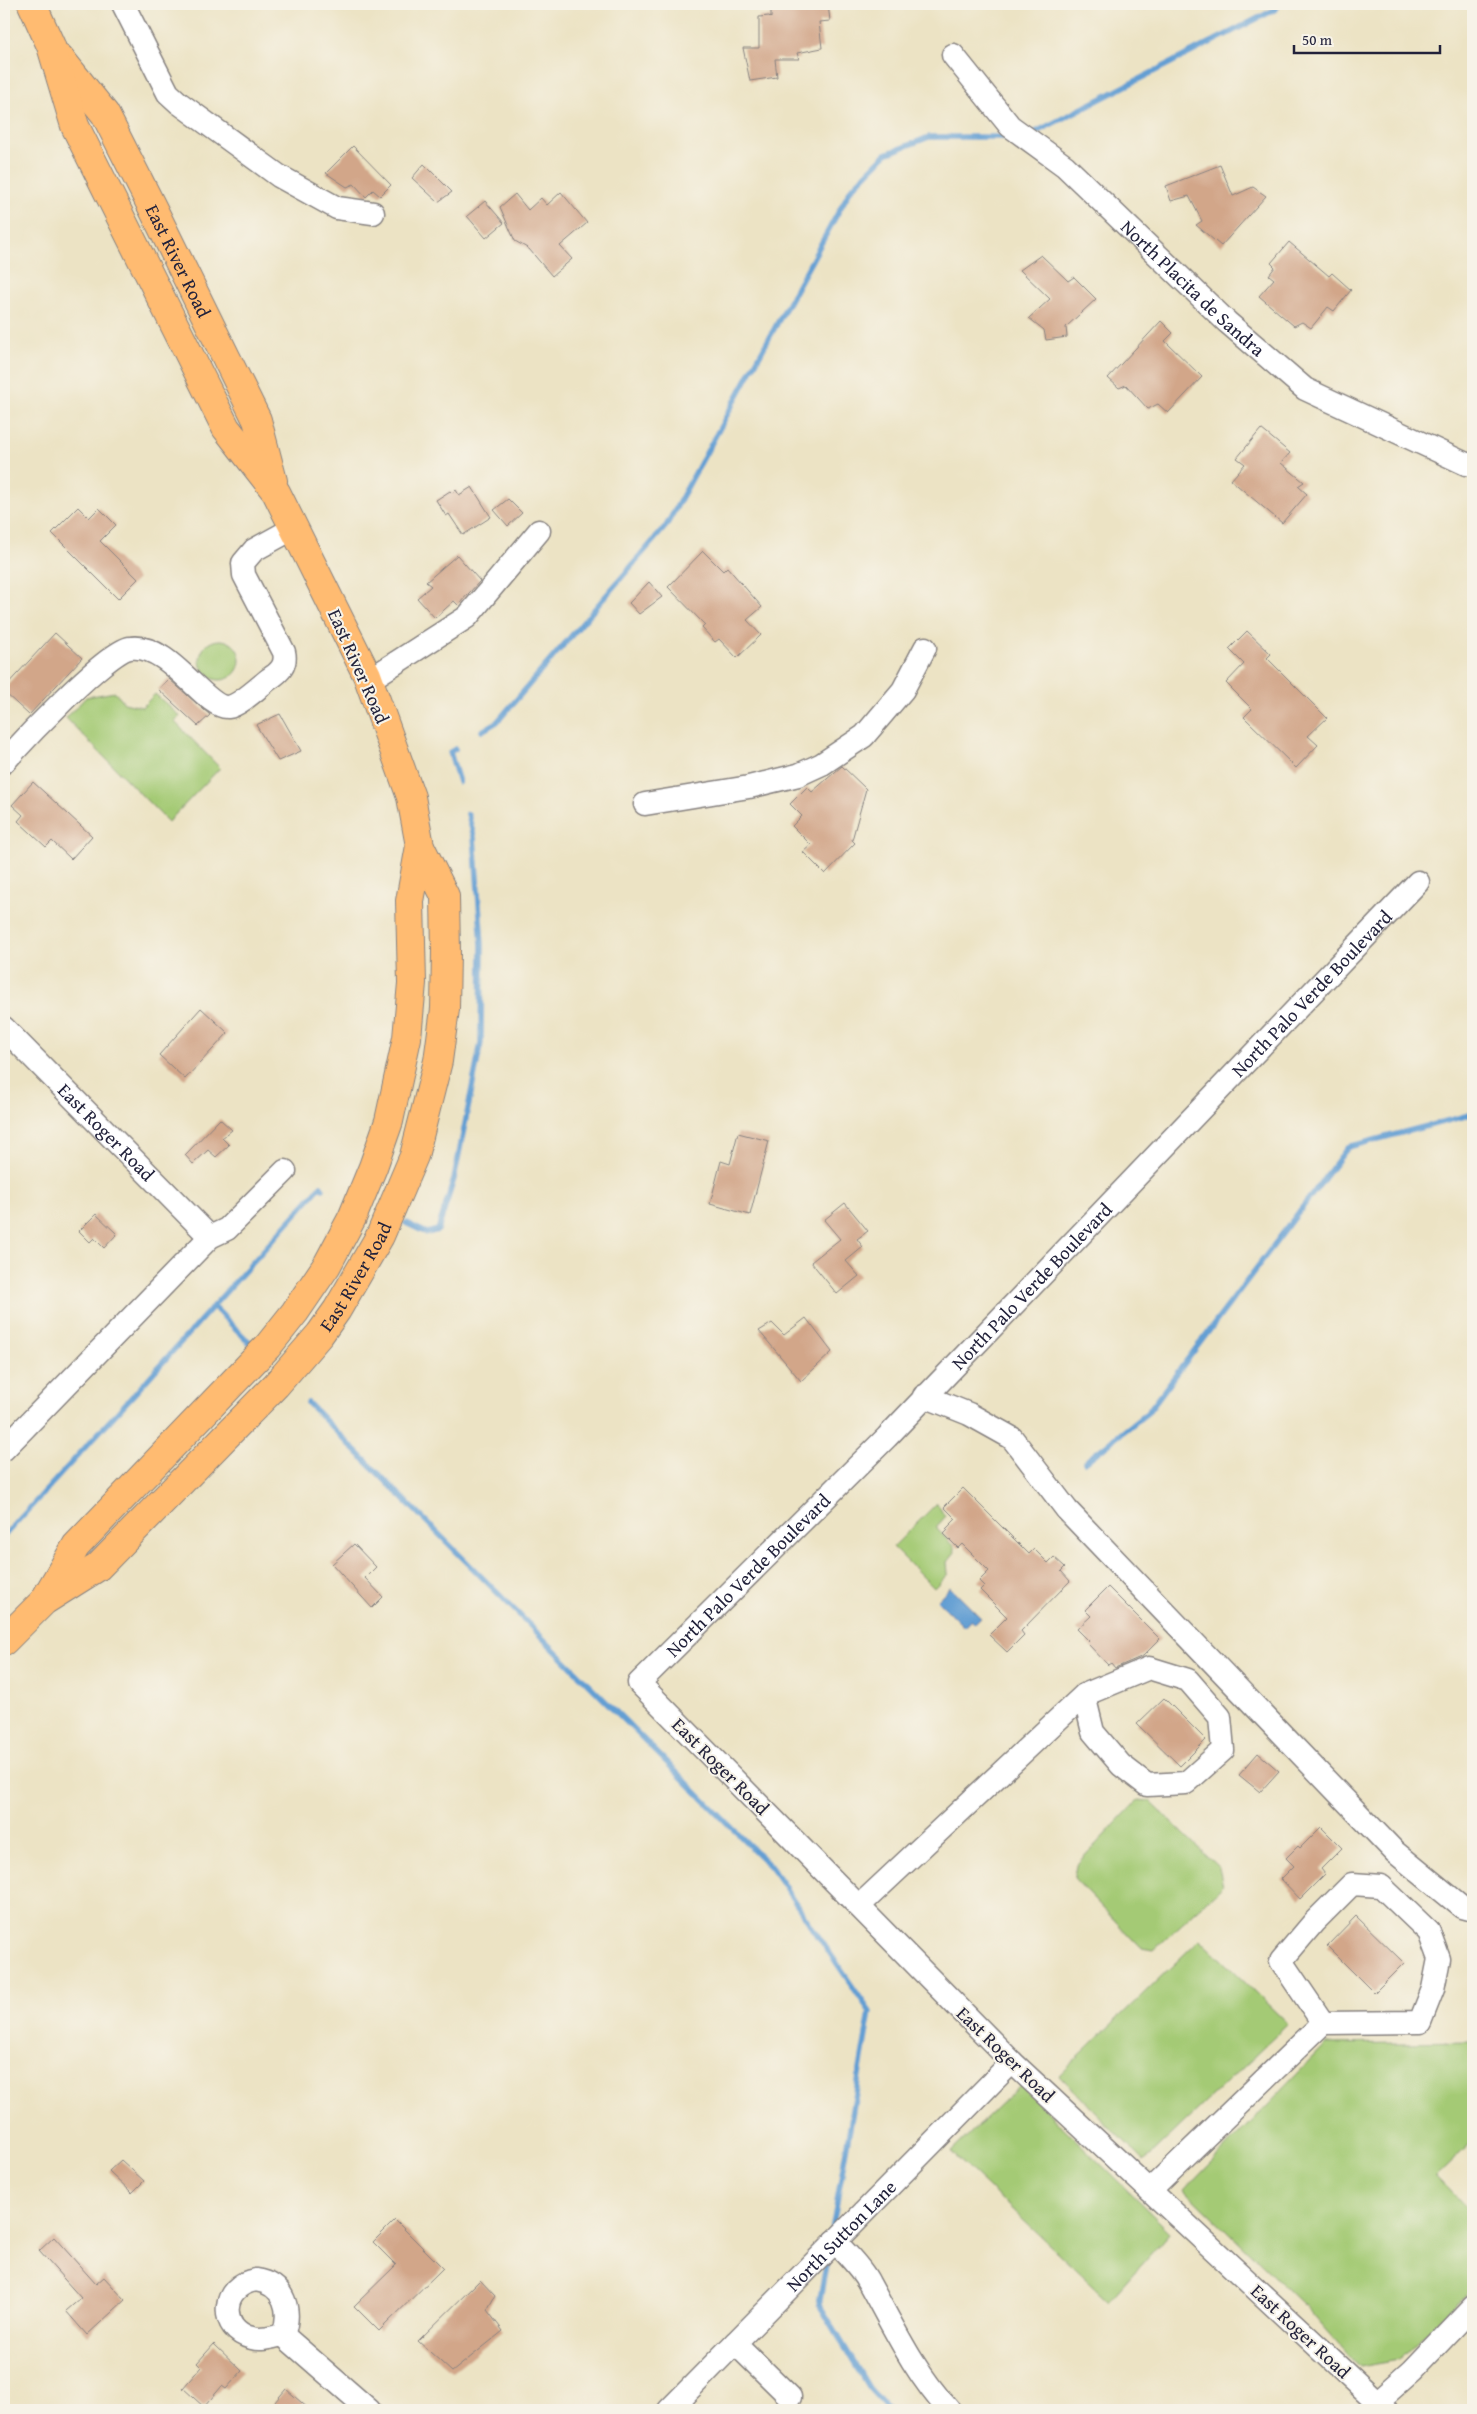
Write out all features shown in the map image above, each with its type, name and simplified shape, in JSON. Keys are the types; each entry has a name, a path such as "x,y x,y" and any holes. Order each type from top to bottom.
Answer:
{"main road":[{"name":"East River Road","path":"4,1641 44,1601 98,1567 276,1385 320,1334 337,1310 380,1236 414,1156 438,1061 445,1010 446,952 445,896 420,846 411,797 369,680 276,492 257,420 105,114 51,46 32,4"}],"street":[{"path":"123,4 168,93 179,103 278,176 337,208 373,213"},
{"name":"North Placita de Sandra","path":"953,55 1010,126 1065,166 1227,322 1305,389 1466,464 1473,464"},
{"path":"4,762 48,714 123,650 144,647 162,656 220,705 228,707 274,676 283,667 286,660 284,652 248,582 243,563 254,550 294,528"},
{"path":"369,680 467,617 539,531"},
{"path":"645,804 749,787 798,774 822,764 864,736 903,690 925,648"},
{"name":"North Palo Verde Boulevard","path":"638,1683 887,1437 924,1396 1418,882"},
{"name":"East Roger Road","path":"4,1028 210,1237"},
{"path":"4,1449 210,1237 227,1229 285,1171"},
{"path":"924,1396 969,1414 1012,1438 1067,1510 1395,1852 1462,1907 1473,1910"},
{"path":"859,1906 897,1868 1084,1695 1149,1668 1188,1680 1220,1717 1223,1750 1186,1783 1147,1785 1121,1765 1093,1732 1084,1695"},
{"name":"East Roger Road","path":"638,1683 1012,2062 1382,2406"},
{"path":"1150,2190 1324,2022 1420,2022 1433,1989 1439,1959 1429,1932 1381,1886 1352,1884 1314,1922 1281,1960 1324,2022"},
{"name":"North Sutton Lane","path":"678,2407 735,2343 1012,2062"},
{"path":"835,2242 858,2266 908,2357 949,2410"},
{"path":"1382,2406 1412,2371 1473,2307"},
{"path":"282,2335 369,2410"},
{"path":"735,2343 790,2396"}],"green space":[{"path":"216,640 224,640 231,643 237,649 240,660 237,671 231,677 224,680 216,680 209,677 203,671 200,664 200,656 203,649 209,643"},
{"path":"115,692 124,703 142,707 155,694 180,716 175,722 220,768 168,822 66,718 86,697"},
{"path":"937,1503 945,1517 937,1526 937,1529 954,1547 955,1552 947,1562 948,1574 934,1588 893,1547"},
{"path":"1138,1800 1150,1801 1219,1868 1223,1886 1154,1950 1141,1948 1074,1878 1076,1865"},
{"path":"1200,1939 1288,2024 1144,2161 1059,2075"},
{"path":"1473,2042 1473,2140 1436,2176 1473,2214 1473,2286 1400,2360 1359,2367 1304,2304 1185,2190 1326,2044"},
{"path":"1020,2085 1170,2232 1109,2301 951,2152"}],"water":[{"path":"950,1587 981,1618 975,1624 971,1620 964,1627 937,1600"}],"building":[{"path":"777,4 828,4 830,21 819,22 822,48 797,53 799,59 775,59 777,77 750,81 743,48 759,48 759,17 769,16 771,18 771,11"},
{"path":"353,146 391,185 380,196 373,190 366,197 354,184 347,187 326,173"},
{"path":"424,164 452,192 438,202 412,178"},
{"path":"1220,165 1233,196 1253,187 1266,196 1221,246 1196,225 1202,221 1189,196 1171,201 1166,186"},
{"path":"561,192 587,223 560,246 572,259 552,276 529,249 515,241 500,207 515,194 528,210 541,198 547,205"},
{"path":"485,201 504,223 486,238 467,216"},
{"path":"1289,242 1329,276 1332,273 1351,290 1334,311 1328,307 1311,328 1302,322 1294,326 1259,296 1274,279 1269,275 1275,267 1271,263"},
{"path":"1041,255 1068,281 1074,277 1096,299 1066,327 1067,337 1046,340 1044,330 1029,318 1050,299 1020,270"},
{"path":"1161,321 1173,333 1165,341 1202,377 1168,413 1158,404 1148,409 1126,385 1119,388 1108,378"},
{"path":"1261,429 1290,453 1281,463 1304,482 1298,486 1307,494 1282,523 1231,480 1245,464 1237,458"},
{"path":"472,487 491,517 463,535 449,514 446,516 436,500 450,491 452,493 456,490 459,495"},
{"path":"508,499 522,513 508,526 494,510"},
{"path":"78,507 89,518 99,508 116,525 100,541 138,579 118,599 52,533"},
{"path":"703,551 723,571 727,567 762,607 747,620 761,635 737,658 719,639 715,642 702,628 705,625 668,587"},
{"path":"457,555 480,581 458,605 454,601 435,618 417,598 431,586 426,582"},
{"path":"649,582 662,597 639,614 629,603"},
{"path":"1247,631 1271,654 1267,658 1327,718 1308,736 1318,745 1296,768 1244,717 1252,709 1226,683 1244,664 1229,649"},
{"path":"55,633 82,658 29,715 4,692 4,688"},
{"path":"169,679 210,715 198,726 158,689"},
{"path":"280,714 301,751 278,761 256,725"},
{"path":"842,766 866,789 852,840 855,843 825,874 803,852 811,845 792,826 802,816 790,804 807,787 812,792"},
{"path":"33,782 92,836 71,859 52,841 46,847 18,821 23,815 12,805"},
{"path":"201,1008 228,1033 185,1079 159,1055"},
{"path":"220,1119 232,1130 222,1138 229,1145 216,1157 208,1150 193,1164 185,1155"},
{"path":"738,1133 769,1141 750,1215 710,1204 721,1161 730,1164"},
{"path":"845,1203 868,1231 857,1239 863,1247 846,1261 859,1276 837,1294 811,1262 840,1239 824,1220"},
{"path":"96,1214 117,1234 104,1248 94,1238 90,1242 79,1231"},
{"path":"806,1318 832,1352 801,1381 759,1331 772,1323 784,1335"},
{"path":"963,1488 1029,1554 1034,1549 1048,1563 1054,1557 1065,1567 1061,1571 1070,1581 1021,1631 1024,1635 1007,1652 989,1635 1007,1617 980,1590 984,1586 979,1581 989,1571 962,1544 958,1548 944,1534 948,1530 946,1529 956,1519 944,1507"},
{"path":"354,1544 376,1567 365,1578 383,1597 372,1608 332,1564"},
{"path":"1108,1587 1160,1639 1143,1656 1115,1668 1111,1663 1108,1665 1087,1643 1089,1641 1077,1629 1091,1616 1085,1610"},
{"path":"1164,1698 1206,1740 1180,1766 1137,1724"},
{"path":"1258,1753 1279,1771 1260,1792 1239,1775"},
{"path":"1321,1827 1342,1848 1321,1869 1325,1874 1300,1899 1281,1879 1294,1866 1286,1858 1298,1846 1300,1848"},
{"path":"1356,1916 1404,1963 1374,1993 1327,1946"},
{"path":"121,2160 144,2181 132,2193 109,2171"},
{"path":"395,2220 443,2268 379,2331 354,2306 396,2265 373,2242"},
{"path":"54,2237 96,2284 104,2277 125,2300 87,2335 66,2311 81,2298 39,2251"},
{"path":"480,2280 495,2296 487,2310 503,2331 452,2372 418,2341"},
{"path":"214,2344 242,2371 226,2389 222,2386 204,2407 183,2388 201,2367 197,2363"},
{"path":"286,2389 310,2410 268,2410"}],"waterway":[{"path":"1032,134 1276,9 1279,4"},
{"path":"482,731 497,722 666,526 851,189 886,154 929,137 1013,137"},
{"path":"455,749 450,752 459,782"},
{"path":"406,1223 427,1233 438,1230 454,1179 481,1043 482,945 474,837 468,814"},
{"path":"1085,1462 1147,1413 1348,1147 1473,1114"},
{"path":"4,1536 321,1186 323,1189"},
{"path":"213,1306 249,1342"},
{"path":"308,1403 771,1867 870,2012 831,2236"},
{"path":"827,2260 819,2304 869,2388 889,2410"}]}
